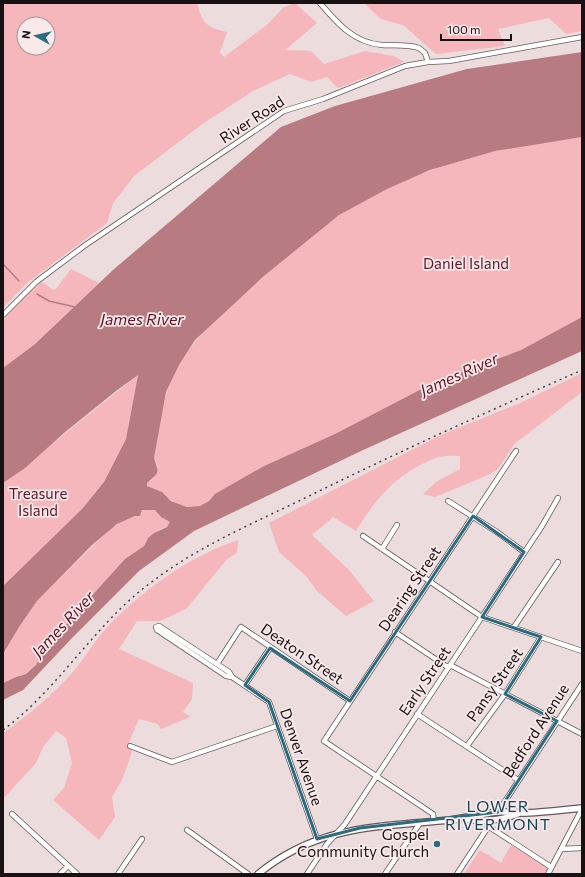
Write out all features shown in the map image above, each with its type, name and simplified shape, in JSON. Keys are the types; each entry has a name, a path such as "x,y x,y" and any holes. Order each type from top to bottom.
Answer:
{"main road":[{"path":"464,819 479,814 498,812 521,813 582,808"},
{"path":"258,874 270,864 317,839 336,833 360,828 434,821 509,818 521,813"}],"street":[{"path":"320,3 344,30 356,38 376,44 419,48 425,53 428,62"},
{"name":"River Road","path":"3,315 36,282 78,250 284,111 323,99 405,66 428,62 449,61 582,37"},
{"name":"Dearing Street","path":"376,776 324,741 516,451"},
{"name":"Early Street","path":"307,874 336,833 345,824 482,617 558,498"},
{"path":"448,501 473,516 524,552"},
{"path":"382,549 397,525"},
{"path":"362,536 482,617 582,651"},
{"name":"Pansy Street","path":"514,627 558,562"},
{"name":"Denver Avenue","path":"232,677 229,672 217,664 159,626 156,627 157,630 226,676 232,677 269,702 317,839"},
{"name":"Deaton Street","path":"217,664 240,627 265,642 270,648 350,701"},
{"path":"395,632 446,666 449,666 582,734"},
{"name":"Pansy Street","path":"467,746 505,694 541,637"},
{"path":"245,685 270,648"},
{"name":"Bedford Avenue","path":"498,812 556,721 582,684"},
{"path":"417,714 518,780"},
{"path":"130,746 172,762 277,726"},
{"path":"376,776 433,814 434,821"},
{"path":"548,874 582,808"},
{"path":"12,814 77,874"},
{"path":"457,874 493,819"},
{"path":"385,874 420,823"},
{"path":"488,826 552,867"},
{"path":"186,830 248,874"},
{"path":"118,874 142,839"},
{"path":"561,849 582,848"},
{"path":"60,874 68,866"}],"highlighted area":[{"path":"473,516 524,552 482,617 541,637 505,694 557,721 498,812 360,828 317,839 269,702 245,685 270,648 350,701"}],"green space":[{"path":"3,3 197,3 206,24 215,29 227,32 220,52 224,57 268,24 284,7 295,3 317,23 285,50 311,51 324,64 365,51 394,56 404,62 338,88 327,77 311,82 290,74 253,91 201,125 134,176 113,203 107,223 27,283 3,308"},
{"path":"364,3 582,3 582,31 566,34 549,18 498,29 505,46 436,54 403,25 381,19"},
{"name":"Daniel Island","path":"582,137 582,317 521,350 433,383 335,434 264,466 200,506 192,507 179,504 147,486 147,483 152,480 158,466 154,458 165,398 172,379 187,352 206,329 308,238 344,212 379,192 437,168 495,151"},
{"path":"71,269 99,283 35,344 3,368 3,320 27,294 42,282 53,290 56,289"},
{"path":"582,373 582,392 514,444 498,469 488,475 435,497 423,494 436,482 460,469 460,456 439,457 410,471 389,487 380,497 356,531 333,517 312,535 349,570 374,601 346,616 317,591 307,577 279,552 269,523 441,435 520,403"},
{"name":"Treasure Island","path":"138,375 126,439 104,482 82,509 3,586 3,483"},
{"path":"142,510 155,510 161,517 170,522 168,526 160,529 146,541 144,546 125,559 76,613 36,665 26,674 3,683 3,654 37,601 110,529 123,521 142,514"},
{"path":"238,540 237,553 227,559 186,609 160,621 137,621 119,649 193,683 192,699 183,712 190,717 161,729 158,724 139,719 129,742 132,752 122,780 112,797 115,817 99,840 53,800 64,788 72,763 66,738 56,731 43,747 36,763 3,799 3,733 31,712 56,690 72,673 110,624 143,594 173,572 221,546"},
{"path":"511,845 548,868 544,874 464,874 480,850 501,863"}],"water":[{"name":"James River","path":"582,52 582,137 495,151 430,170 387,189 339,215 264,276 195,340 179,365 166,392 154,458 157,472 147,483 147,486 162,492 171,501 187,507 200,506 209,501 215,494 264,466 335,434 433,383 521,350 582,317 582,351 361,451 194,531 139,571 23,690 3,700 3,683 26,674 36,665 43,653 76,613 125,559 144,546 148,538 154,533 167,527 170,522 161,517 155,510 142,510 140,516 135,516 117,524 92,545 37,601 3,654 3,586 82,509 104,482 126,439 138,375 64,433 25,468 3,483 3,368 35,344 113,270 281,127 335,106 467,69"}],"waterway":[{"path":"3,264 19,281"},
{"path":"37,294 49,301 75,307"}],"railway":[{"path":"3,730 42,695 113,616 132,598 171,568 208,546 247,526 477,417 582,370"}],"place":[{"name":"Gospel Community Church","path":"437,844"}],"district":[{"name":"LOWER RIVERMONT","path":"498,815"}]}
